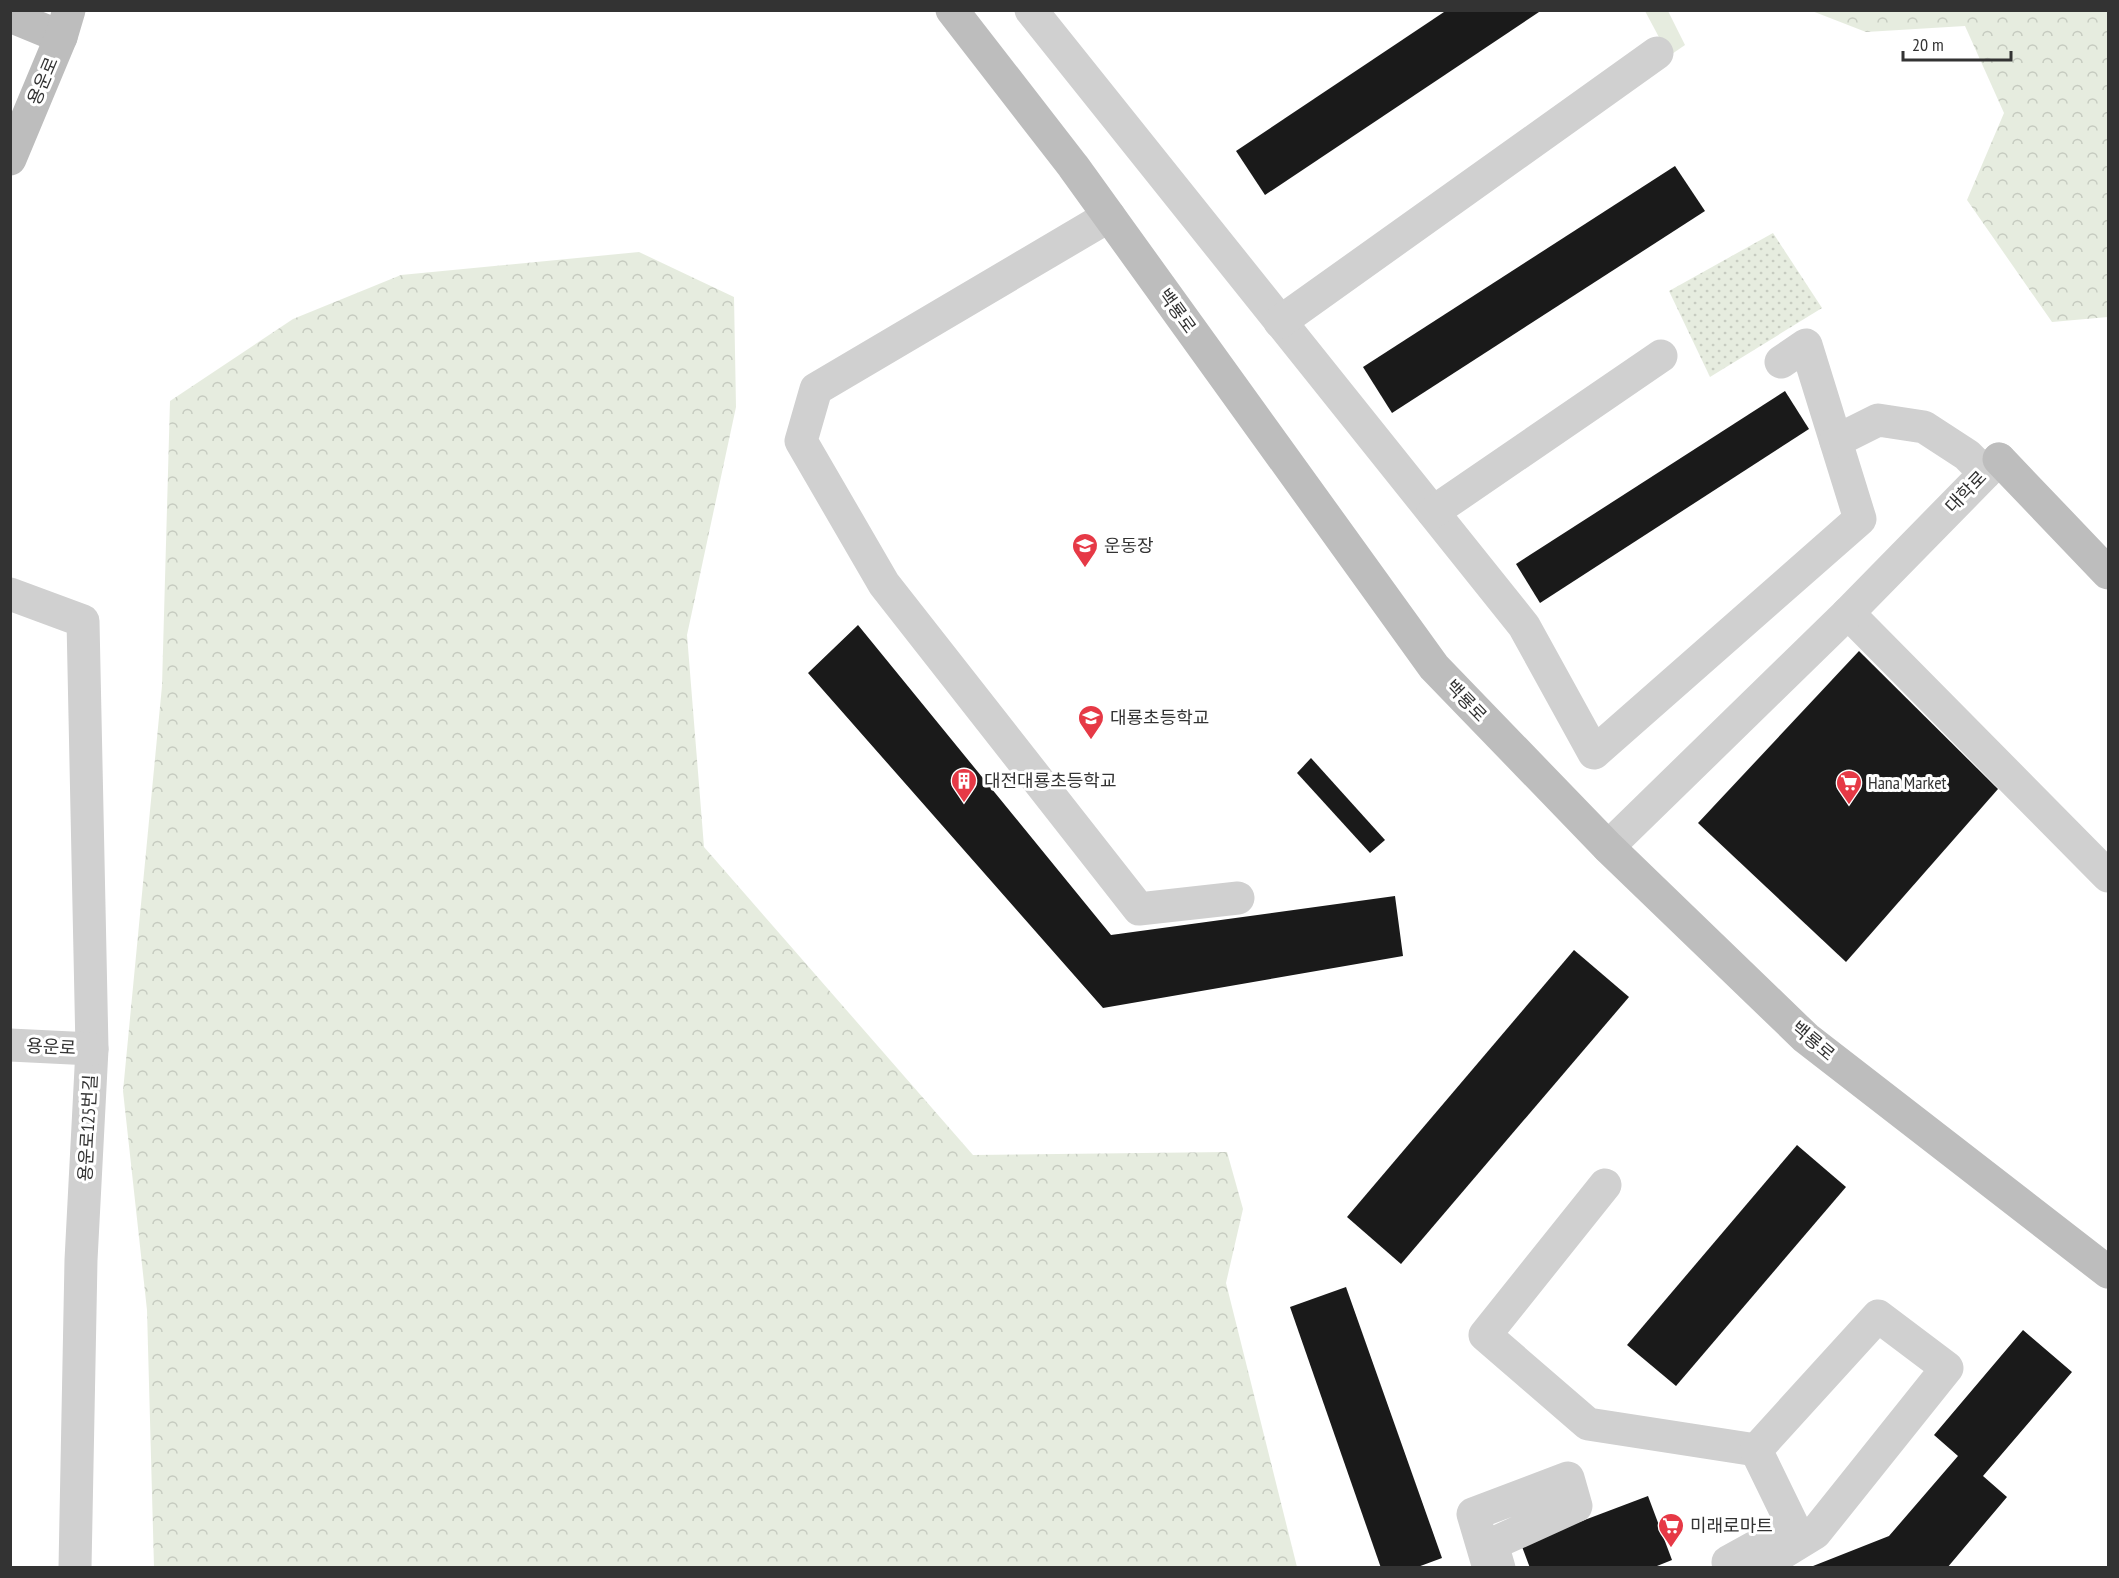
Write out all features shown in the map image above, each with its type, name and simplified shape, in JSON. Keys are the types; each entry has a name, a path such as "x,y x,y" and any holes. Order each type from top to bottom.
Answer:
{"main road":[{"path":"65,24 90,10"},
{"name":"백룡로","path":"952,10 1109,216 1434,667 1608,847 1806,1038 2109,1272"},
{"name":"용운로","path":"10,16 65,24 10,159"},
{"name":"대학로","path":"1992,466 2109,573"}],"street":[{"path":"1033,11 1524,626 1594,753 1860,519 1806,345 1780,362"},
{"path":"1280,322 1657,53"},
{"path":"1109,216 816,389 801,441 884,584 1139,909 1238,898"},
{"path":"1433,512 1661,356"},
{"path":"1836,441 1878,420 1924,427 1967,455 1992,466"},
{"name":"대학로","path":"1608,847 1848,613 1992,466"},
{"name":"용운로125번길","path":"10,594 83,621 92,1049 81,1260 75,1568"},
{"path":"1848,613 2109,876"},
{"name":"용운로","path":"10,1045 92,1049"},
{"path":"1605,1185 1485,1335 1588,1424 1756,1450"},
{"path":"1756,1450 1878,1317 1947,1368 1815,1533 1758,1568"},
{"path":"1729,1568 1728,1562 1793,1526 1756,1450"},
{"path":"1489,1568 1473,1514 1568,1478 1576,1506 1492,1544 1499,1568"}],"green space":[{"path":"1645,11 1668,11 1685,45 1669,56"},
{"path":"1812,11 2108,11 2108,317 2052,322 1967,200 2004,113 1965,26 1866,32"},
{"path":"1773,233 1822,308 1710,377 1669,291"},
{"path":"639,252 734,297 736,407 687,635 704,847 973,1155 1227,1152 1243,1209 1226,1283 1297,1567 154,1567 147,1310 123,1091 162,686 170,401 293,319 401,275"}],"building":[{"path":"1447,10 1542,10 1265,195 1236,151"},
{"path":"1675,166 1705,211 1392,413 1363,367"},
{"path":"1785,391 1809,429 1540,603 1516,564"},
{"path":"858,625 1111,935 1395,896 1403,956 1103,1008 808,673"},
{"name":"Hana Market","path":"1859,651 1998,789 1846,962 1698,823"},
{"path":"1311,758 1385,840 1370,853 1297,773"},
{"path":"1574,950 1629,997 1401,1264 1347,1217"},
{"path":"1797,1145 1846,1187 1676,1386 1627,1345"},
{"path":"1346,1287 1442,1558 1415,1568 1381,1568 1290,1307"},
{"path":"2023,1330 2072,1372 1983,1476 2007,1497 1947,1568 1808,1568 1889,1536 1958,1456 1934,1435"},
{"path":"1648,1496 1672,1560 1652,1568 1530,1568 1521,1544"}],"place":[{"name":"운동장","path":"1085,569"},
{"name":"대룡초등학교","path":"1091,741"},
{"name":"대전대룡초등학교","path":"964,804"},
{"name":"Hana Market","path":"1849,806"},
{"name":"미래로마트","path":"1671,1549"}]}
